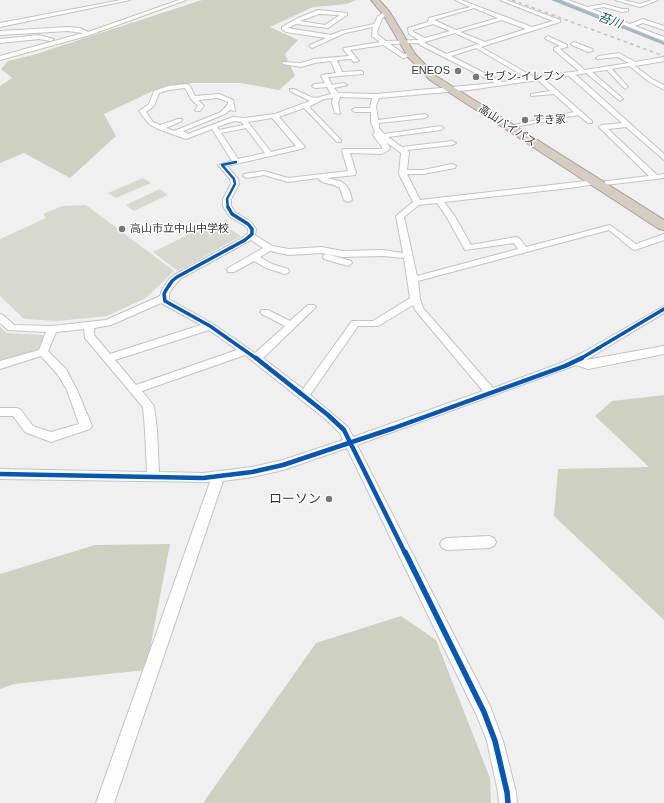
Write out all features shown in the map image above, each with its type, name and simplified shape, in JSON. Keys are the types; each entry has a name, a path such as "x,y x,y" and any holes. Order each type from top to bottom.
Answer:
{"highway":[{"name":"高山バイパス","path":"375,0 386,13 405,41 424,63 454,90 516,126 664,219"},
{"name":"高山バイパス","path":"383,0 393,13 411,55 429,74 664,226"}],"street":[{"path":"0,25 128,0"},
{"path":"0,58 53,45 88,34 184,0"},
{"path":"459,0 531,29"},
{"path":"445,56 558,21 502,0"},
{"path":"566,1 574,0"},
{"path":"617,0 650,9"},
{"path":"640,6 657,0 664,2"},
{"path":"566,1 664,39"},
{"path":"587,9 604,4 622,11 626,10"},
{"path":"423,40 411,33 410,29 431,23 431,19 474,7"},
{"path":"295,22 326,26 345,14 318,12 295,22 284,29 331,37"},
{"path":"386,13 380,17 374,33 383,43 403,56 411,55"},
{"path":"285,63 301,65 314,61 354,59 346,49 383,43 423,40 502,18"},
{"path":"431,21 484,44"},
{"path":"630,26 643,21 664,28"},
{"path":"312,46 331,37 367,25 376,25"},
{"path":"0,33 80,30 88,34"},
{"path":"0,52 80,30"},
{"path":"307,39 314,35"},
{"path":"0,41 39,37 51,39"},
{"path":"548,38 565,46"},
{"path":"423,40 422,44 502,84"},
{"path":"590,51 576,43 556,49 620,99"},
{"path":"476,46 537,79 556,92 590,122"},
{"path":"599,58 619,55 633,64 654,83 664,88"},
{"path":"333,59 340,74"},
{"path":"198,110 201,106 193,98 187,86 165,88 154,93 152,105 142,112 151,124 186,137 189,135 276,116 307,105 323,97 362,93 376,96 454,90 586,72 664,59"},
{"path":"608,68 625,87"},
{"path":"338,113 335,103 336,95 324,76 361,72"},
{"path":"571,74 664,158"},
{"path":"315,86 344,85"},
{"path":"292,90 309,99 315,100"},
{"path":"533,95 556,92"},
{"path":"193,98 218,96 231,101 233,119"},
{"path":"376,96 373,103 374,122 380,135 405,152 403,172 418,203"},
{"path":"189,135 177,131 223,113 232,104"},
{"path":"307,105 307,108 339,141"},
{"path":"355,110 373,110"},
{"path":"516,126 579,113"},
{"path":"276,116 275,118 301,147 222,165 234,179 235,184 227,199 226,206 232,214 250,227 253,232 251,236 177,277 166,290 164,298 167,303 210,326 256,358 344,430 484,712 496,741 508,803"},
{"path":"374,122 425,116"},
{"path":"215,129 233,119 246,123 269,154"},
{"path":"160,128 180,120"},
{"path":"628,125 602,128 655,177"},
{"path":"247,176 264,173 288,180 352,173 346,151 379,152 386,150 386,147 376,135 441,128"},
{"path":"215,129 236,162"},
{"path":"401,149 452,143"},
{"path":"403,172 423,172 452,166"},
{"path":"320,176 325,180 337,183 343,187 348,200"},
{"path":"608,183 664,176"},
{"path":"490,392 419,309 415,299 409,256 400,216 418,203 595,182"},
{"path":"439,200 450,215 468,248 516,240 524,251"},
{"path":"413,279 426,277 610,227 635,247 664,236"},
{"path":"251,236 268,248 323,256 348,263"},
{"path":"231,270 268,248"},
{"path":"289,252 322,250 342,254 383,253 409,256"},
{"path":"254,257 270,266 285,271"},
{"path":"0,317 12,328 52,329 89,326 108,323 164,298"},
{"path":"304,396 355,323 375,324 415,299"},
{"path":"256,358 311,307"},
{"path":"0,474 203,478 252,472 283,465 350,443 576,361 664,309"},
{"path":"265,312 291,325"},
{"path":"89,326 89,336 148,406 152,430 153,477"},
{"path":"108,358 210,326"},
{"path":"43,352 52,329"},
{"path":"576,361 588,365 664,350"},
{"path":"134,390 246,351"},
{"path":"0,365 43,352"},
{"path":"0,412 16,412 29,429 51,437 86,426 72,390 62,372 43,352"},
{"path":"106,803 218,477"},
{"path":"447,544 489,542"}],"shaded area":[{"path":"143,178 151,183 116,198 108,193"},
{"path":"160,189 168,195 134,211 126,205"},
{"path":"86,205 174,271 146,298 107,316 58,321 24,319 0,296 0,239 46,218 43,214 62,206"},
{"path":"216,221 241,236 178,271 153,252"},
{"path":"0,327 7,333 43,335 45,337 40,348 36,351 0,362"}],"green space":[{"path":"202,0 356,0 347,4 313,7 270,27 298,40 285,54 295,76 279,90 241,83 192,83 157,89 104,114 116,136 70,178 24,153 0,163 0,86 12,78 1,69 8,61 33,55"},
{"path":"664,395 664,620 554,516 558,469 649,467 595,416 612,401"},
{"path":"170,544 146,670 14,684 0,689 0,574 95,545"},
{"path":"401,616 436,640 490,778 491,803 203,803 316,643"}],"waterway":[{"name":"苔川","path":"555,0 664,42"}],"railway":[{"path":"512,0 664,56"}],"cycle path":[{"path":"236,162 222,165 234,179 235,184 227,199 227,206 232,214 248,224 252,229 252,234 245,240 177,277 172,281 166,290 164,294 165,301 210,326 256,358 328,415 344,430 484,712 495,741 507,792 508,803"},
{"path":"0,474 203,478 252,472 283,465 394,428 565,366 586,356 664,309"}],"place":[{"name":"ENEOS","path":"458,71"},
{"name":"セブン-イレブン","path":"476,77"},
{"name":"すき家","path":"525,120"},
{"name":"高山市立中山中学校","path":"122,229"},
{"name":"ローソン","path":"329,499"}]}
